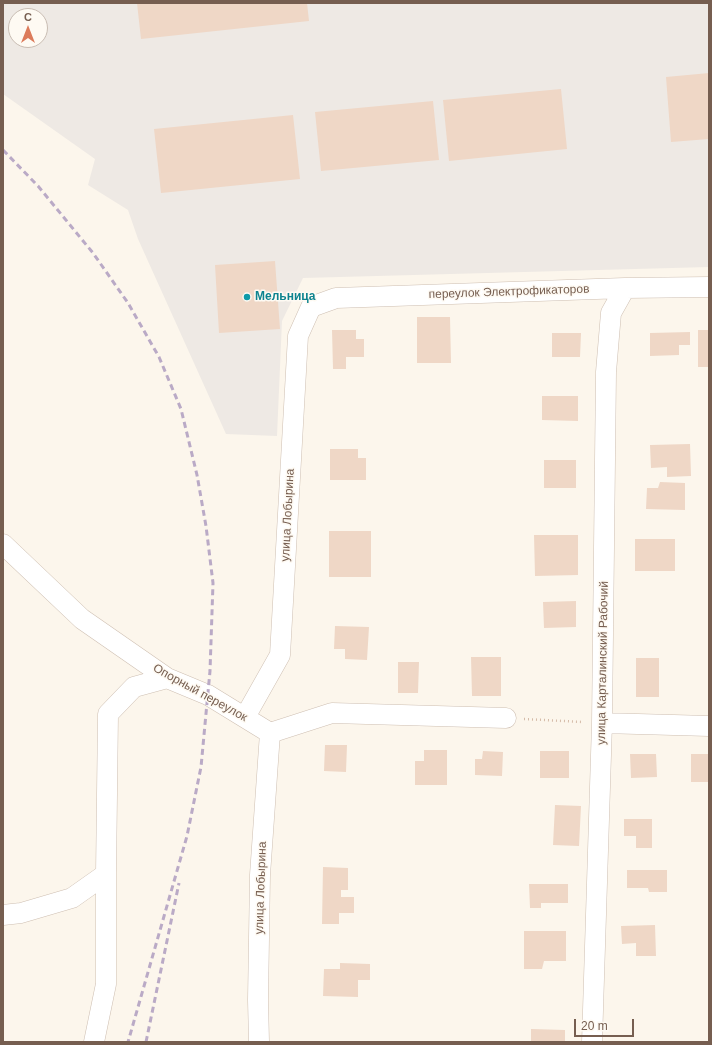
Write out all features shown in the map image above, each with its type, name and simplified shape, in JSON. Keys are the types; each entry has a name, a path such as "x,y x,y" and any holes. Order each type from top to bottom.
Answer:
{"street":[{"name":"переулок Электрофикаторов","path":"311,307 336,298 624,288 709,287"},
{"name":"улица Карталинский Рабочий","path":"592,1042 602,723 606,372 612,313 624,288"},
{"name":"улица Лобырина","path":"245,718 280,655 298,336 311,307"},
{"name":"Опорный переулок","path":"3,544 82,619 167,678 208,695 270,734"},
{"path":"94,1042 106,984 108,714 134,687 167,678"},
{"path":"270,734 332,713 506,718"},
{"path":"602,723 709,726"},
{"name":"улица Лобырина","path":"259,1042 258,1000 260,875 270,734"},
{"path":"3,915 21,913 72,898 106,874"}],"path":[{"path":"506,718 602,723"}],"shaded area":[{"path":"3,3 709,3 709,267 303,278 282,321 277,436 226,434 138,239 128,210 88,185 95,159 3,94"}],"building":[{"path":"137,3 307,3 309,21 141,39"},
{"path":"709,73 709,139 671,142 666,77"},
{"path":"561,89 567,149 449,161 443,100"},
{"path":"433,101 439,160 321,171 315,112"},
{"path":"293,115 300,179 161,193 154,129"},
{"name":"Мельница","path":"275,261 280,329 219,333 215,265"},
{"path":"417,317 450,317 451,363 417,363"},
{"path":"332,330 356,330 356,339 364,339 364,357 346,357 346,369 333,369"},
{"path":"698,330 709,330 709,367 698,367"},
{"path":"690,332 690,345 679,345 679,355 650,356 650,333"},
{"path":"552,333 581,333 580,357 552,357"},
{"path":"542,396 578,396 578,421 542,420"},
{"path":"690,444 691,476 667,477 667,467 651,468 650,445"},
{"path":"330,449 358,449 358,458 366,458 366,480 330,480"},
{"path":"544,460 576,460 576,488 544,488"},
{"path":"660,482 685,483 685,510 646,509 647,488 658,488"},
{"path":"329,531 371,531 371,577 329,577"},
{"path":"534,535 578,535 578,575 535,576"},
{"path":"635,539 675,539 675,571 635,571"},
{"path":"576,601 576,627 544,628 543,602"},
{"path":"335,626 369,627 367,660 345,659 345,649 334,649"},
{"path":"471,657 501,657 501,696 472,696"},
{"path":"636,658 659,658 659,697 636,697"},
{"path":"398,662 419,662 418,693 398,693"},
{"path":"325,745 347,745 346,772 324,771"},
{"path":"424,750 447,750 447,785 415,785 415,761 424,761"},
{"path":"483,751 503,752 502,776 475,775 475,759 482,759"},
{"path":"540,751 569,751 569,778 540,778"},
{"path":"630,754 656,754 657,777 631,778"},
{"path":"691,754 709,754 709,782 691,782"},
{"path":"555,805 581,806 579,846 553,845"},
{"path":"624,819 652,819 652,848 636,848 636,836 624,836"},
{"path":"323,867 348,868 348,890 341,890 341,897 354,897 354,913 339,913 339,924 322,924"},
{"path":"627,870 667,870 667,892 649,892 648,888 627,888"},
{"path":"529,884 568,884 568,903 541,903 541,908 530,908"},
{"path":"655,925 656,956 636,956 636,943 622,944 621,926"},
{"path":"524,931 566,931 566,961 544,961 542,969 524,969"},
{"path":"340,963 370,964 370,980 358,980 358,997 323,996 324,969 340,969"},
{"path":"531,1029 565,1030 565,1042 531,1042"}],"railway":[{"path":"3,150 38,186 93,253 128,303 159,357 181,409 197,475 206,526 213,583 210,671 201,767 187,836 128,1042"},
{"path":"146,1042 179,883"}],"place":[{"name":"Мельница","path":"247,297"}]}
